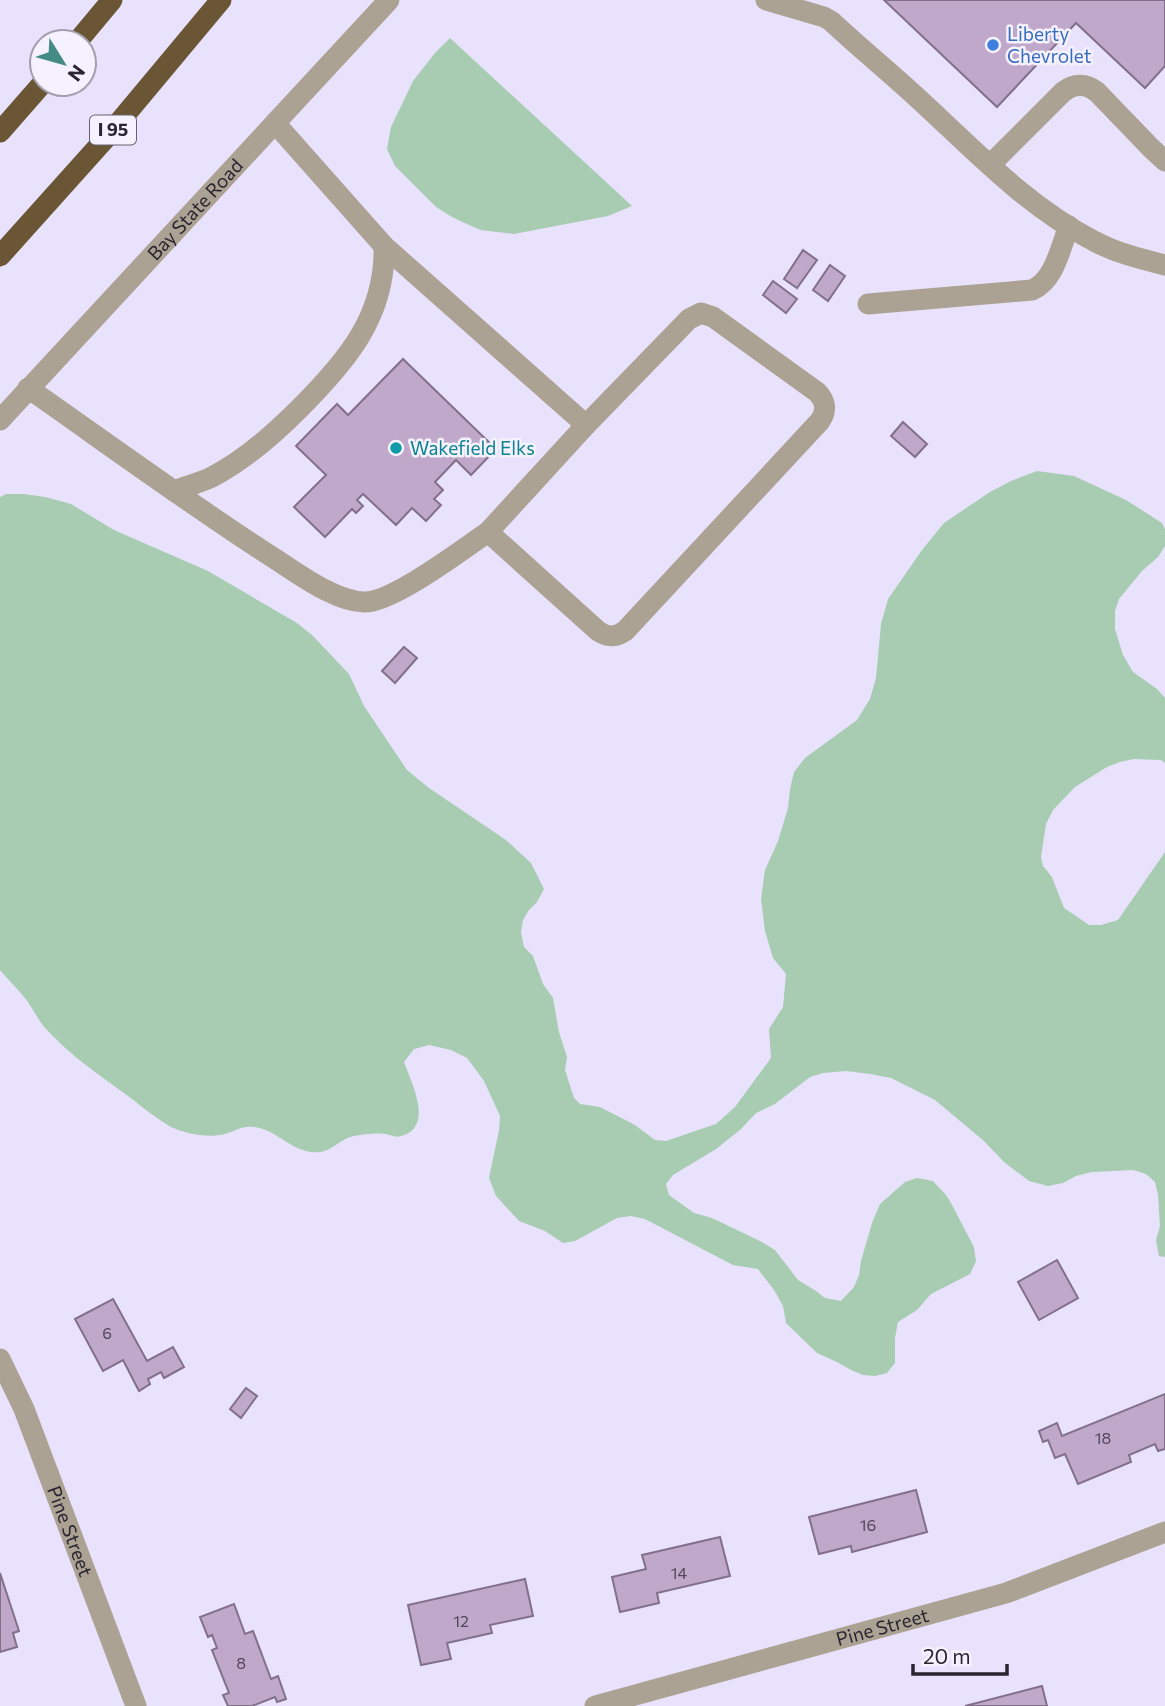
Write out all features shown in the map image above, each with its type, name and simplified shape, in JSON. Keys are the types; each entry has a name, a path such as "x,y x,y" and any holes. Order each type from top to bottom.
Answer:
{"highway":[{"path":"89,28 112,0"},
{"name":"I 95","path":"0,256 105,139 221,0"},
{"path":"0,132 30,98"}],"street":[{"name":"Bay State Road","path":"0,419 389,0"},
{"path":"766,0 831,21 1024,196 1069,226 1096,242 1141,260 1165,265"},
{"path":"990,165 1063,92 1080,85 1097,92 1160,148"},
{"path":"275,123 384,246 586,425"},
{"path":"868,304 1037,288 1049,278 1069,226"},
{"path":"174,491 210,478 274,434 350,353 369,320 380,291 384,246"},
{"path":"28,388 215,520 323,589 365,603 386,597 410,584 488,532 586,425 689,319 701,313 713,317 823,398 824,414 820,421 619,635 608,636 598,631 488,532"},
{"name":"Pine Street","path":"0,1359 24,1409 136,1706"},
{"name":"Pine Street","path":"595,1706 1006,1593 1165,1532"}],"green space":[{"path":"450,38 632,206 608,216 514,234 480,230 436,207 395,166 387,149 391,127 413,81"},
{"path":"1037,471 1074,476 1126,500 1162,523 1165,529 1165,546 1158,557 1142,571 1119,599 1115,611 1115,629 1123,655 1133,672 1165,698 1165,763 1161,760 1134,759 1120,762 1075,787 1053,810 1046,824 1041,857 1064,908 1089,925 1101,925 1118,920 1165,852 1165,1257 1159,1256 1156,1240 1160,1226 1158,1195 1155,1182 1146,1174 1133,1170 1092,1172 1048,1186 1029,1181 935,1100 891,1078 846,1071 810,1077 775,1104 756,1113 716,1149 673,1175 666,1184 669,1195 694,1213 712,1218 760,1241 775,1250 798,1280 825,1298 841,1301 854,1287 859,1275 872,1223 880,1204 905,1182 917,1178 933,1181 951,1203 974,1247 976,1261 970,1274 931,1294 917,1310 898,1322 895,1363 887,1373 863,1375 817,1353 786,1323 783,1306 758,1269 733,1265 645,1219 631,1216 617,1218 575,1241 563,1243 545,1231 519,1221 496,1196 489,1178 500,1116 484,1081 467,1058 451,1050 429,1045 414,1049 404,1062 415,1092 419,1114 411,1131 401,1136 354,1136 324,1151 311,1152 261,1128 243,1128 214,1136 191,1134 165,1123 73,1055 46,1029 25,998 0,970 0,497 6,494 24,494 71,504 114,530 208,571 297,623 313,636 349,674 364,706 407,770 506,840 531,863 544,889 523,920 521,932 524,947 533,956 543,984 553,998 567,1057 565,1070 574,1098 580,1104 600,1107 635,1125 655,1140 666,1141 716,1124 735,1107 771,1058 769,1029 783,1007 786,974 773,958 765,931 761,899 765,870 778,841 788,808 794,772 805,758 857,720 870,699 876,678 881,624 888,599 922,550 944,523 990,492"}],"building":[{"name":"Liberty Chevrolet","path":"884,0 1165,0 1165,66 1145,88 1076,23 997,107"},
{"path":"803,250 817,260 797,288 784,279"},
{"path":"830,265 845,276 828,301 813,290"},
{"path":"773,281 797,299 786,313 763,295"},
{"name":"Wakefield Elks","path":"403,359 496,449 471,475 456,460 435,482 443,490 434,499 441,505 426,521 412,508 396,525 363,494 357,500 363,506 356,513 352,509 325,537 294,507 326,475 296,446 337,404 348,415"},
{"path":"903,422 927,444 915,457 891,436"},
{"path":"404,647 417,658 395,683 382,671"},
{"path":"1057,1260 1078,1298 1039,1320 1018,1282"},
{"path":"113,1299 147,1361 173,1347 184,1367 164,1378 161,1372 148,1379 150,1384 139,1391 123,1360 103,1371 75,1319"},
{"path":"246,1388 257,1396 241,1418 230,1409"},
{"path":"1165,1394 1165,1449 1158,1451 1155,1444 1129,1455 1131,1462 1078,1484 1065,1454 1055,1458 1048,1440 1043,1442 1039,1431 1057,1423 1062,1436"},
{"path":"916,1490 927,1532 852,1552 851,1546 819,1554 809,1517"},
{"path":"720,1537 730,1576 657,1593 659,1603 620,1612 612,1577 646,1569 642,1555"},
{"path":"0,1573 19,1631 13,1633 17,1647 0,1652"},
{"path":"525,1579 533,1616 490,1625 492,1633 447,1643 451,1659 421,1665 408,1605"},
{"path":"234,1604 245,1634 253,1631 271,1679 278,1676 286,1699 277,1702 275,1697 252,1706 228,1706 223,1695 229,1693 212,1650 217,1648 212,1635 208,1637 200,1617"},
{"path":"1042,1686 1047,1706 965,1706"}],"place":[{"name":"Liberty Chevrolet","path":"993,45"},
{"name":"Wakefield Elks","path":"396,448"}]}
